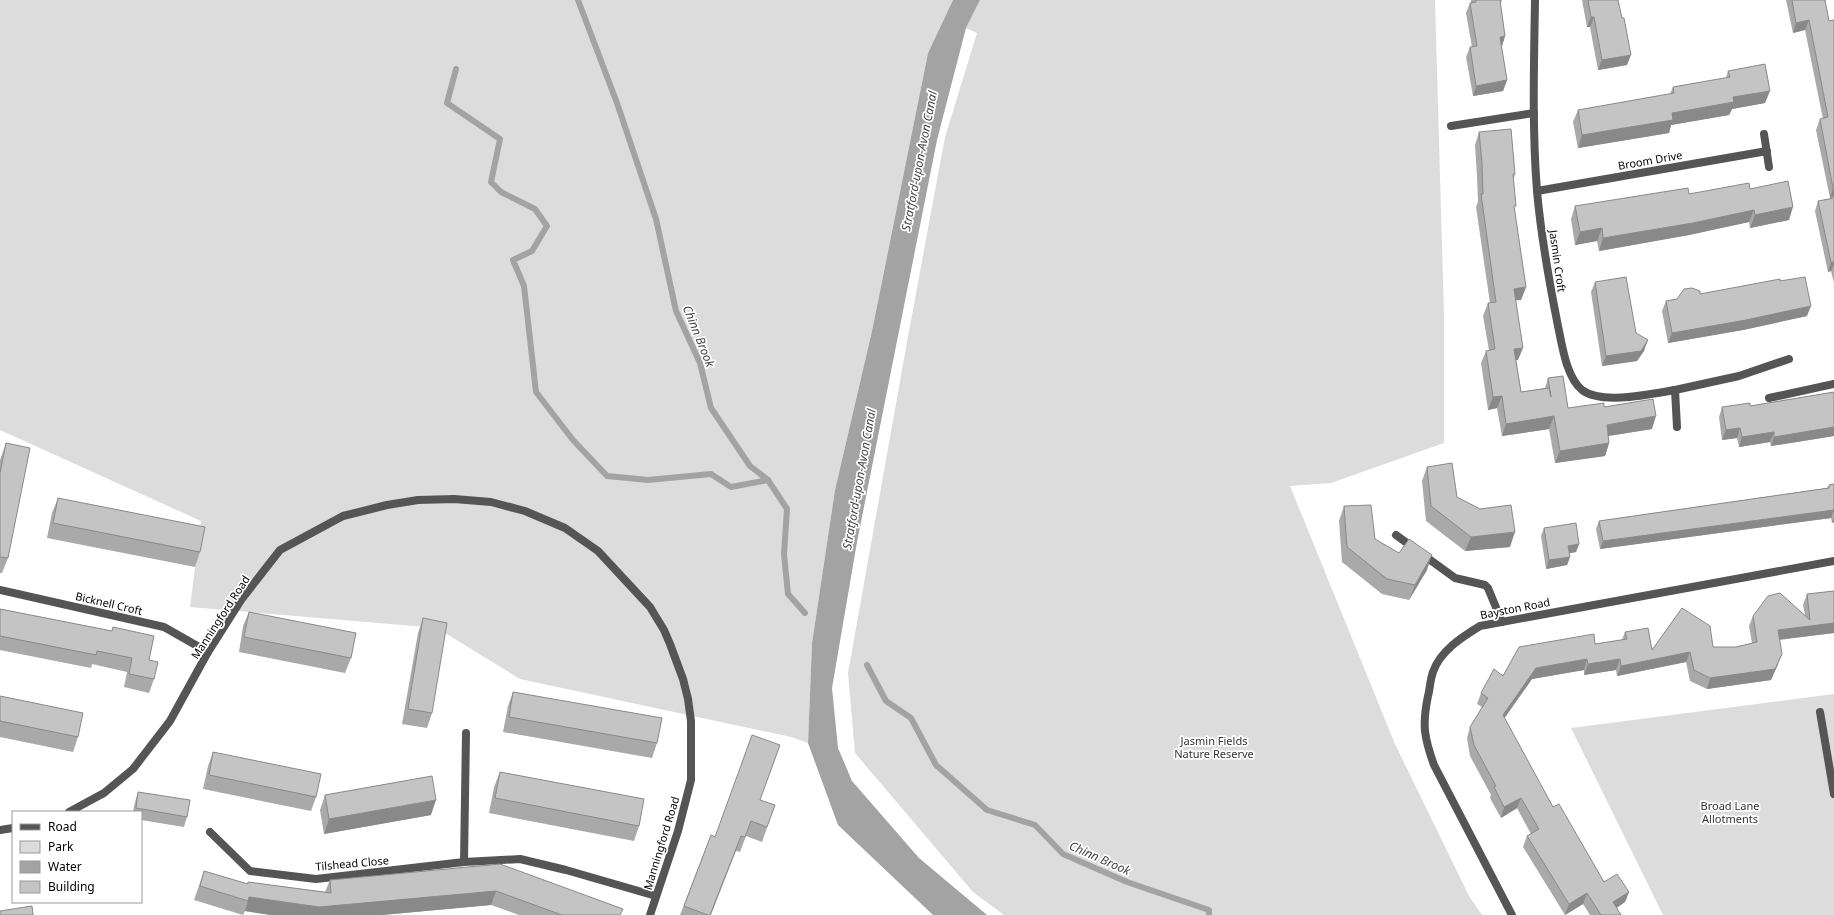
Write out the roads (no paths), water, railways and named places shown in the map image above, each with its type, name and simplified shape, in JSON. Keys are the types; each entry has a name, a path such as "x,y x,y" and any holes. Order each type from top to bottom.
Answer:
{"street":[{"name":"Jasmin Croft","path":"1535,0 1534,113 1537,191 1549,281 1567,368 1582,390 1601,397 1631,397 1674,390 1739,376 1789,359"},
{"path":"1451,126 1534,113"},
{"path":"1764,134 1769,167"},
{"name":"Broom Drive","path":"1537,191 1767,151"},
{"path":"1769,398 1834,384"},
{"path":"1674,390 1677,427"},
{"name":"Manningford Road","path":"71,811 104,793 133,769 170,721 208,652 241,600 280,550 343,516 387,505 418,500 454,499 491,502 525,511 565,528 598,551 650,607 664,630 683,679 691,721 691,780 678,831 650,915"},
{"path":"1396,535 1456,578 1485,585 1488,588 1502,622"},
{"name":"Bayston Road","path":"1512,915 1434,765 1425,741 1424,718 1433,671 1446,652 1461,637 1480,626 1834,561"},
{"name":"Bicknell Croft","path":"0,590 164,627 208,652"},
{"path":"1820,712 1834,794"},
{"path":"464,862 466,733"},
{"path":"0,830 12,828"},
{"name":"Tilshead Close","path":"210,832 250,871 316,879 464,862 520,859 566,870 656,896"}],"water":[{"name":"Stratford-upon-Avon Canal","path":"953,0 980,0 966,28 937,140 857,542 832,688 838,748 852,781 919,858 987,915 933,915 838,825 808,743 812,643 835,490 872,331 928,53"}],"waterway":[{"name":"Chinn Brook","path":"578,0 617,103 656,219 676,311 700,363 711,408 750,466 768,480 787,509 784,554 788,594 805,613"},
{"path":"456,69 447,103 500,139 491,182 501,192 535,209 547,226 532,251 513,260 524,286 536,392 573,440 607,476 648,480 711,474 731,487 768,480"},
{"name":"Chinn Brook","path":"867,665 886,701 911,718 936,765 987,810 1035,825 1063,854 1127,882 1209,910 1209,915"}],"park label":[{"name":"Jasmin Fields Nature Reserve","path":"1214,746"},
{"name":"Broad Lane Allotments","path":"1730,811"}]}
